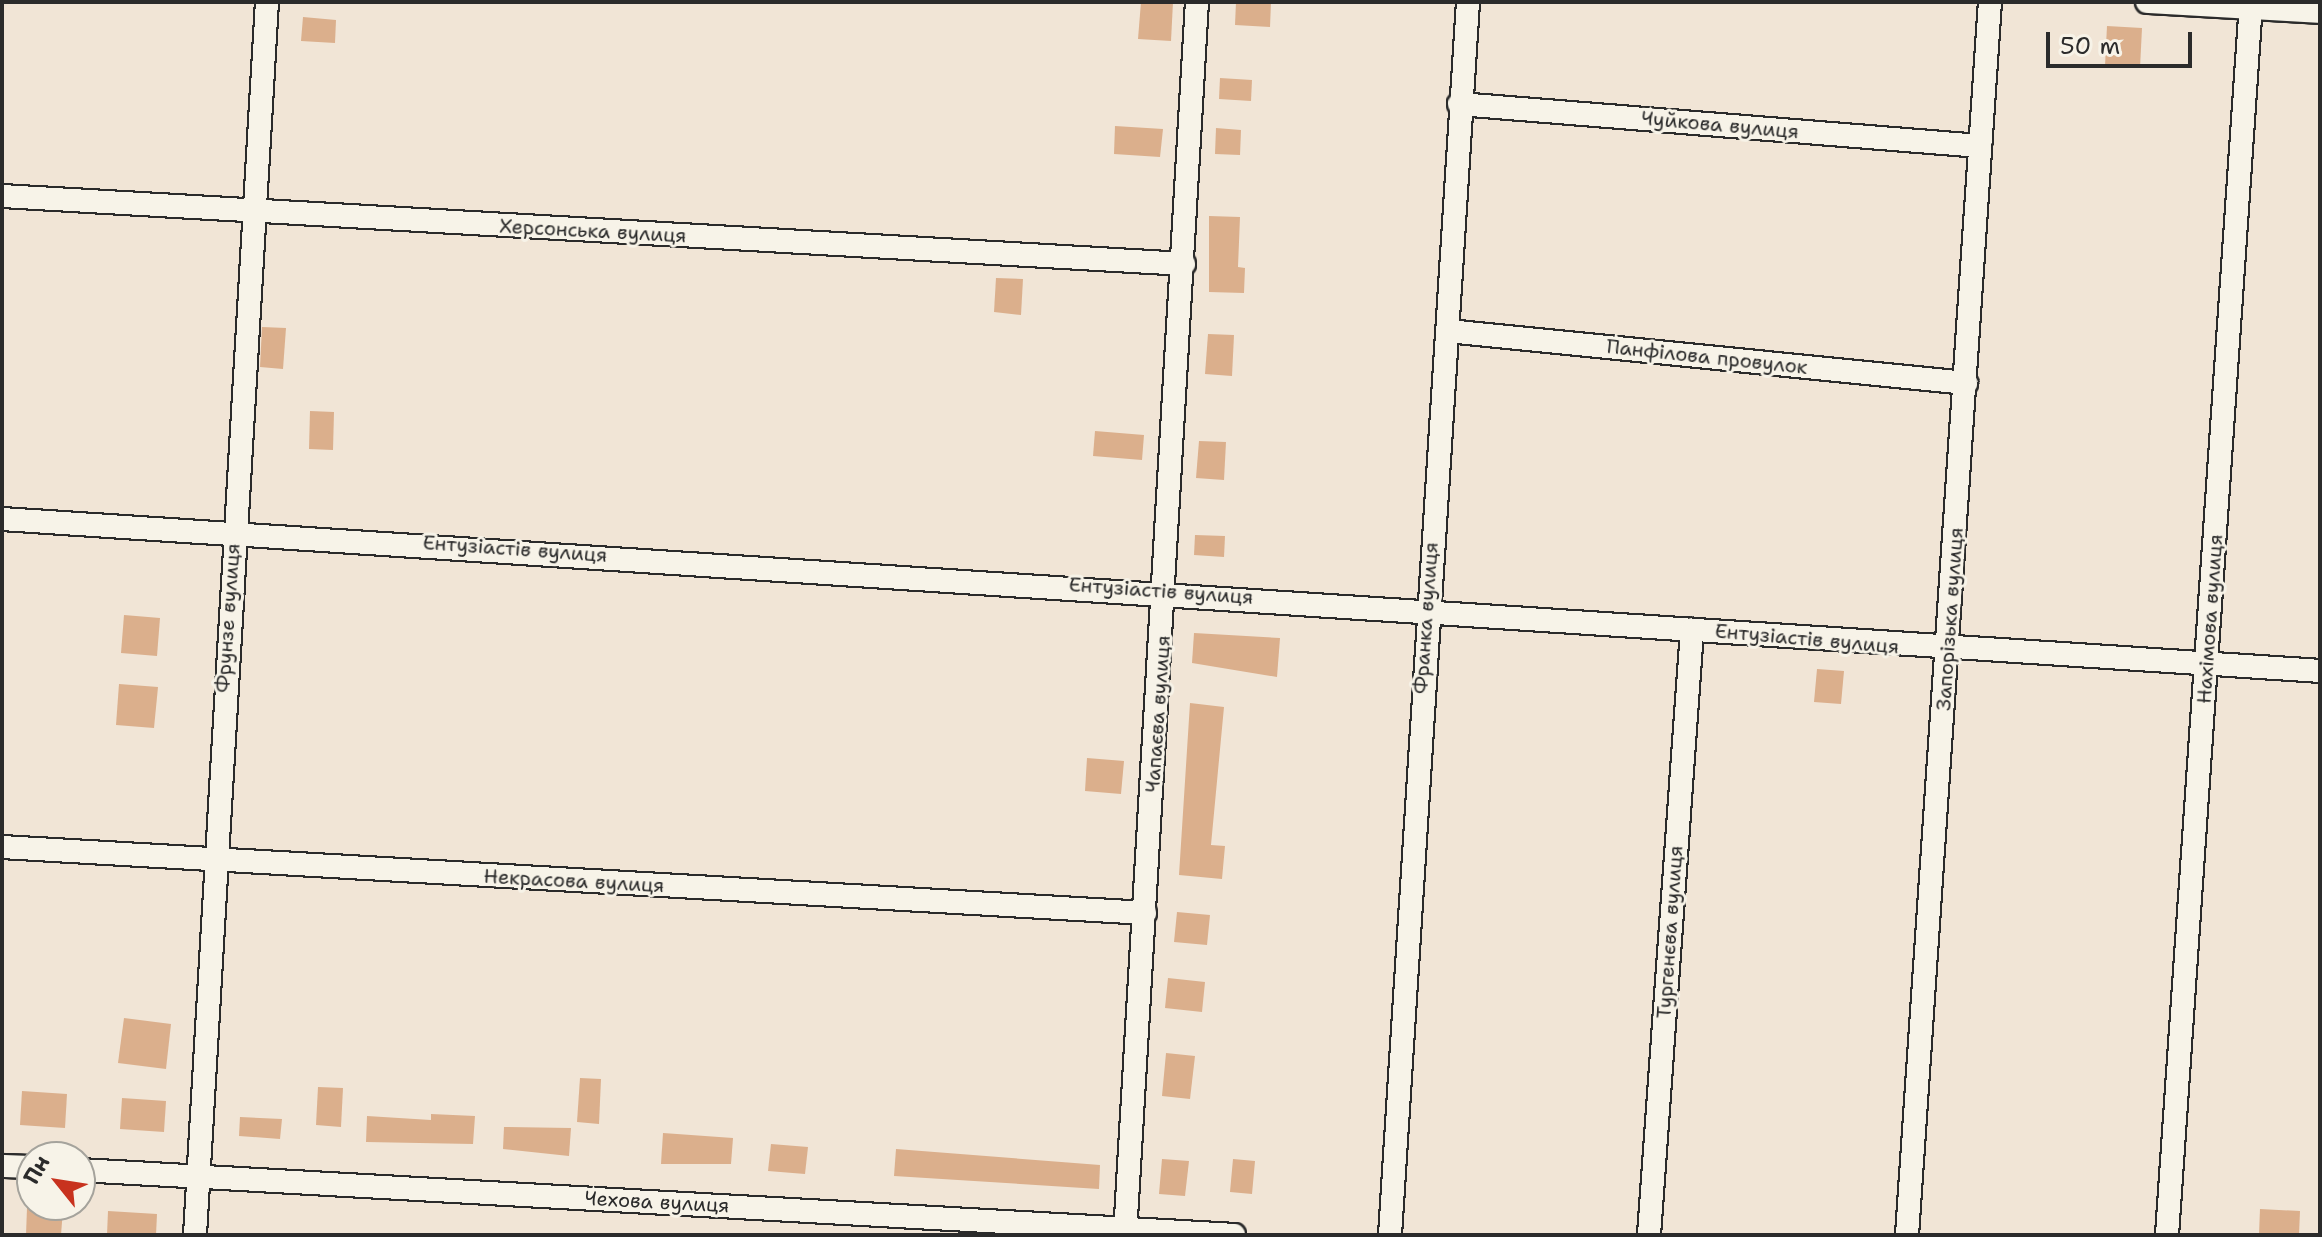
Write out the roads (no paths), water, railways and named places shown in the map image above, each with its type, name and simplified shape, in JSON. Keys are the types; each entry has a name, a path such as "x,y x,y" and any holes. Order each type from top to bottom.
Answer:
{"street":[{"name":"Фрунзе вулиця","path":"195,1235 213,861 267,2"},
{"name":"Чапаєва вулиця","path":"1126,1231 1166,591 1197,2"},
{"name":"Франка вулиця","path":"1390,1235 1426,611 1448,331 1459,104 1468,2"},
{"name":"Запорізька вулиця","path":"1907,1235 1990,2"},
{"path":"2147,2 2320,12"},
{"name":"Нахімова вулиця","path":"2167,1235 2251,6"},
{"name":"Чуйкова вулиця","path":"1459,104 1980,146"},
{"name":"Херсонська вулиця","path":"2,196 254,213 1184,264"},
{"name":"Панфілова провулок","path":"1448,331 1966,383"},
{"name":"Ентузіастів вулиця","path":"2,519 1166,591 1948,651 2320,671"},
{"name":"Тургенєва вулиця","path":"1649,1235 1692,630"},
{"name":"Некрасова вулиця","path":"2,847 1145,913"},
{"name":"Чехова вулиця","path":"96,1171 1234,1235"}]}
